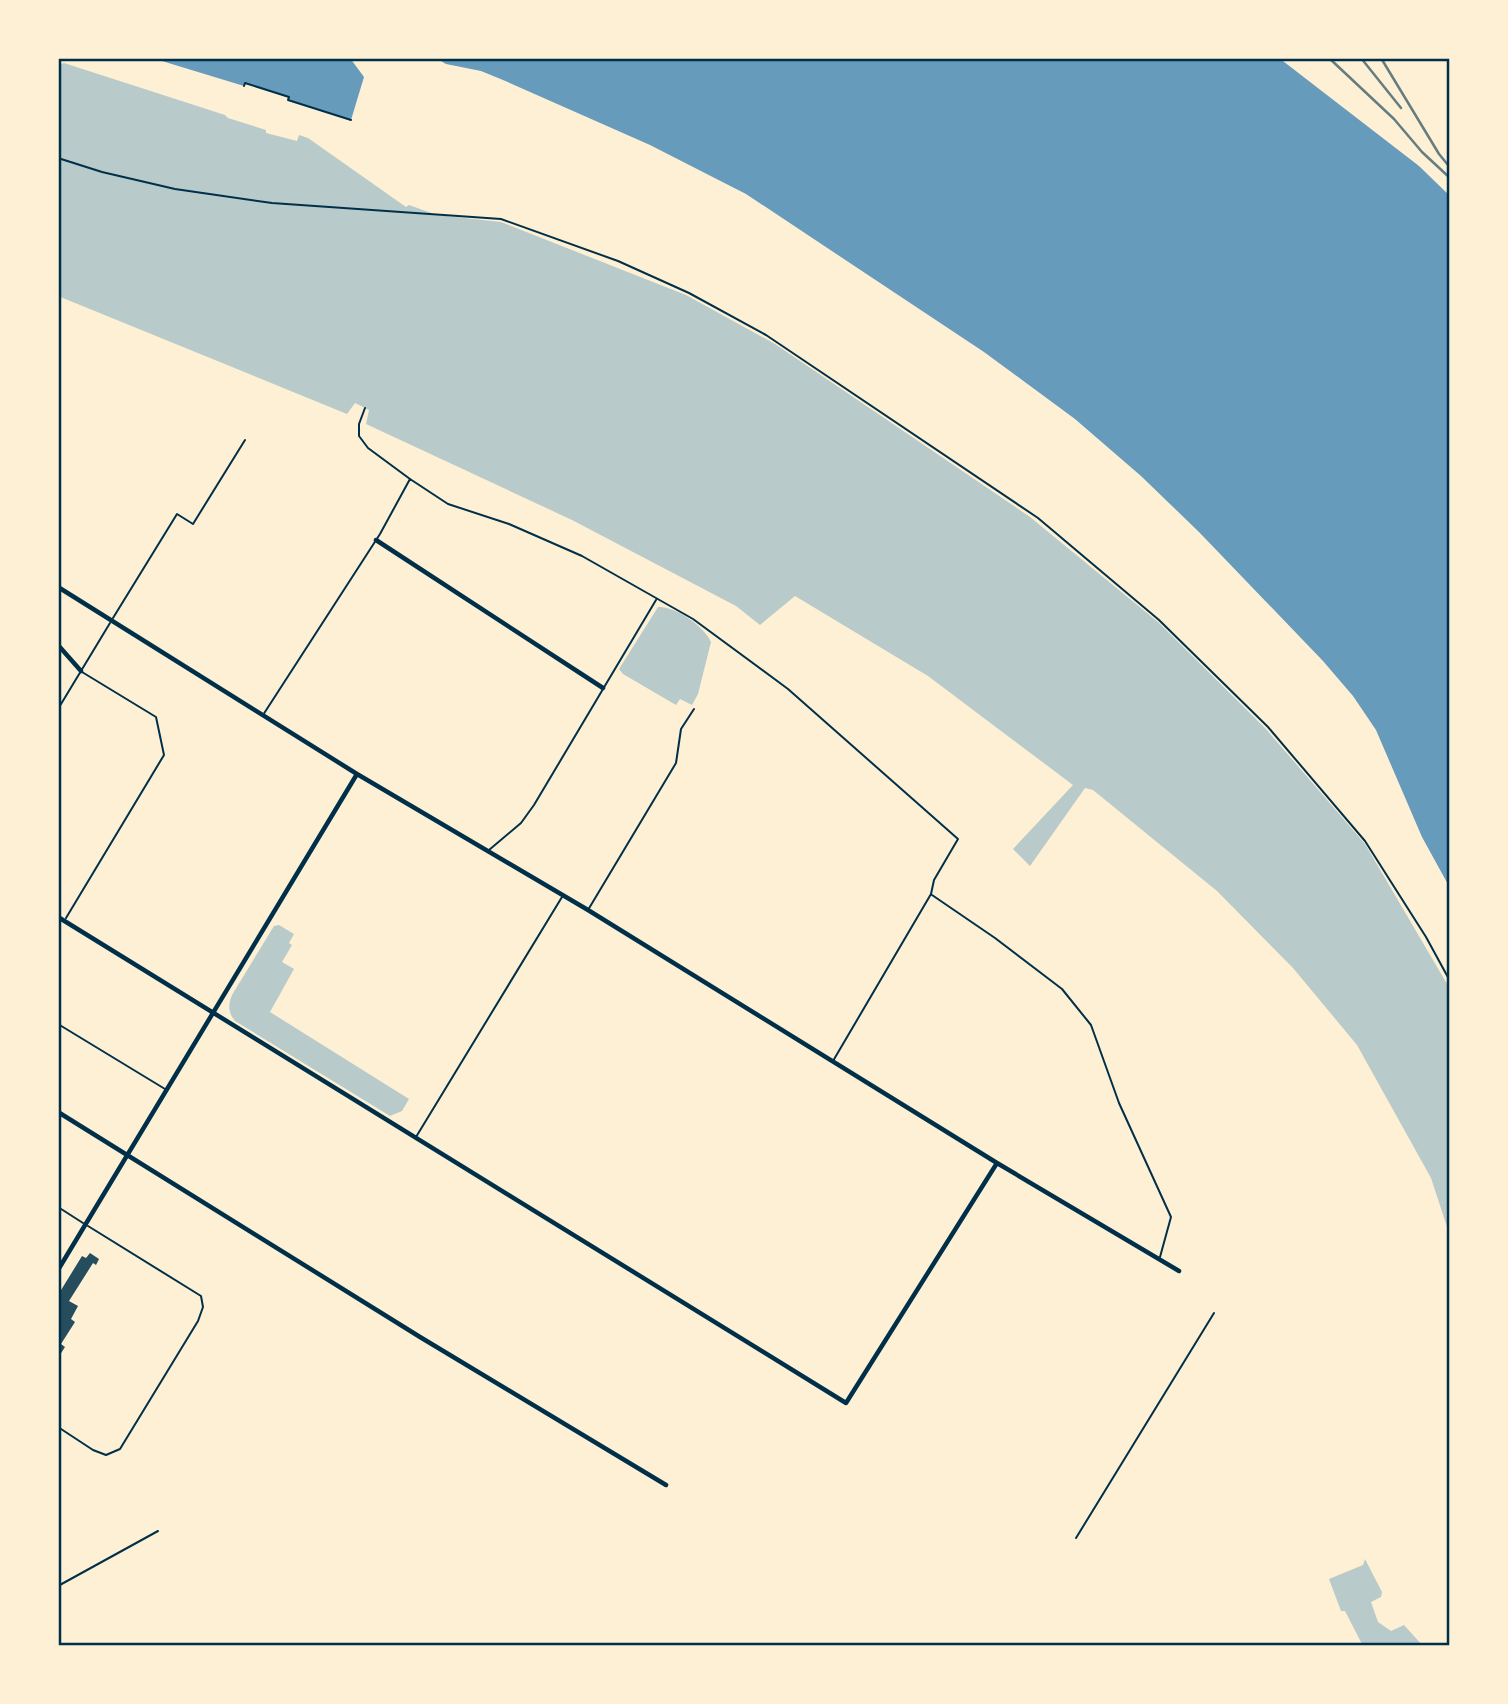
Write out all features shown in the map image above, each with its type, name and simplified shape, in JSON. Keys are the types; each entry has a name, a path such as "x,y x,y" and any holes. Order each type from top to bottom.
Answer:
{"street":[{"path":"376,540 603,688"},
{"path":"58,587 357,774 588,910 997,1163 1179,1271"},
{"path":"58,645 81,671"},
{"path":"58,1269 357,774"},
{"path":"58,917 846,1403 997,1163"},
{"path":"58,1112 432,1344 666,1485"}],"lane":[{"path":"365,408 359,424 359,436 368,448 410,479 448,504 509,524 582,556 693,619 788,689 958,839 934,880 931,894 832,1062"},
{"path":"58,709 177,514 193,524 244,440"},
{"path":"263,716 376,540 410,479"},
{"path":"489,851 521,823 656,599"},
{"path":"65,921 164,755 156,717 81,671"},
{"path":"588,910 676,763 681,729 694,709"},
{"path":"931,894 1062,989 1091,1025 1119,1103 1171,1217 1159,1259"},
{"path":"415,1138 563,895"},
{"path":"58,1024 166,1090"},
{"path":"58,1207 201,1296 203,1307 198,1321 120,1449 106,1455 93,1450 58,1427"},
{"path":"1076,1538 1214,1313"}],"path":[{"path":"244,86 245,83 351,120"},
{"path":"58,158 102,172 175,189 272,203 501,219 618,261 689,293 766,335 1038,518 1159,620 1268,727 1365,841 1426,937 1450,981"},
{"path":"58,1586 158,1531"}],"shaded area":[{"path":"64,63 225,115 266,130 266,133 297,141 299,135 308,138 406,207 409,205 437,215 501,222 686,295 775,344 1030,517 1158,622 1266,729 1365,844 1450,989 1450,1236 1431,1178 1357,1045 1293,968 1217,891 1093,790 1085,788 1030,866 1013,849 1073,785 928,676 795,596 760,625 736,606 572,520 366,424 369,410 355,403 347,414 58,296 58,65"},
{"path":"658,607 688,618 711,642 698,694 692,705 680,699 676,705 619,669"},
{"path":"279,925 294,934 289,943 292,945 282,962 294,969 270,1012 409,1099 402,1111 390,1116 233,1018 229,1008 232,995 274,926"},
{"path":"1365,1559 1382,1592 1381,1597 1371,1602 1378,1622 1391,1631 1404,1625 1423,1646 1363,1646 1345,1611 1341,1611 1329,1579 1363,1565"}],"water":[{"path":"152,58 350,58 364,77 351,120 245,83 244,86"},
{"path":"436,58 1279,58 1419,166 1450,196 1450,888 1422,837 1376,730 1353,696 1199,532 1141,476 1075,419 984,352 746,194 650,145 503,80 481,71 446,64"}],"building":[{"path":"90,1253 99,1259 96,1265 93,1263 69,1301 78,1306 71,1319 75,1322 61,1344 65,1347 58,1358 58,1295 82,1256 86,1258"}],"railway":[{"path":"1329,58 1394,119 1422,152 1450,178"},
{"path":"1361,58 1401,108"},
{"path":"1381,58 1448,165"}]}
